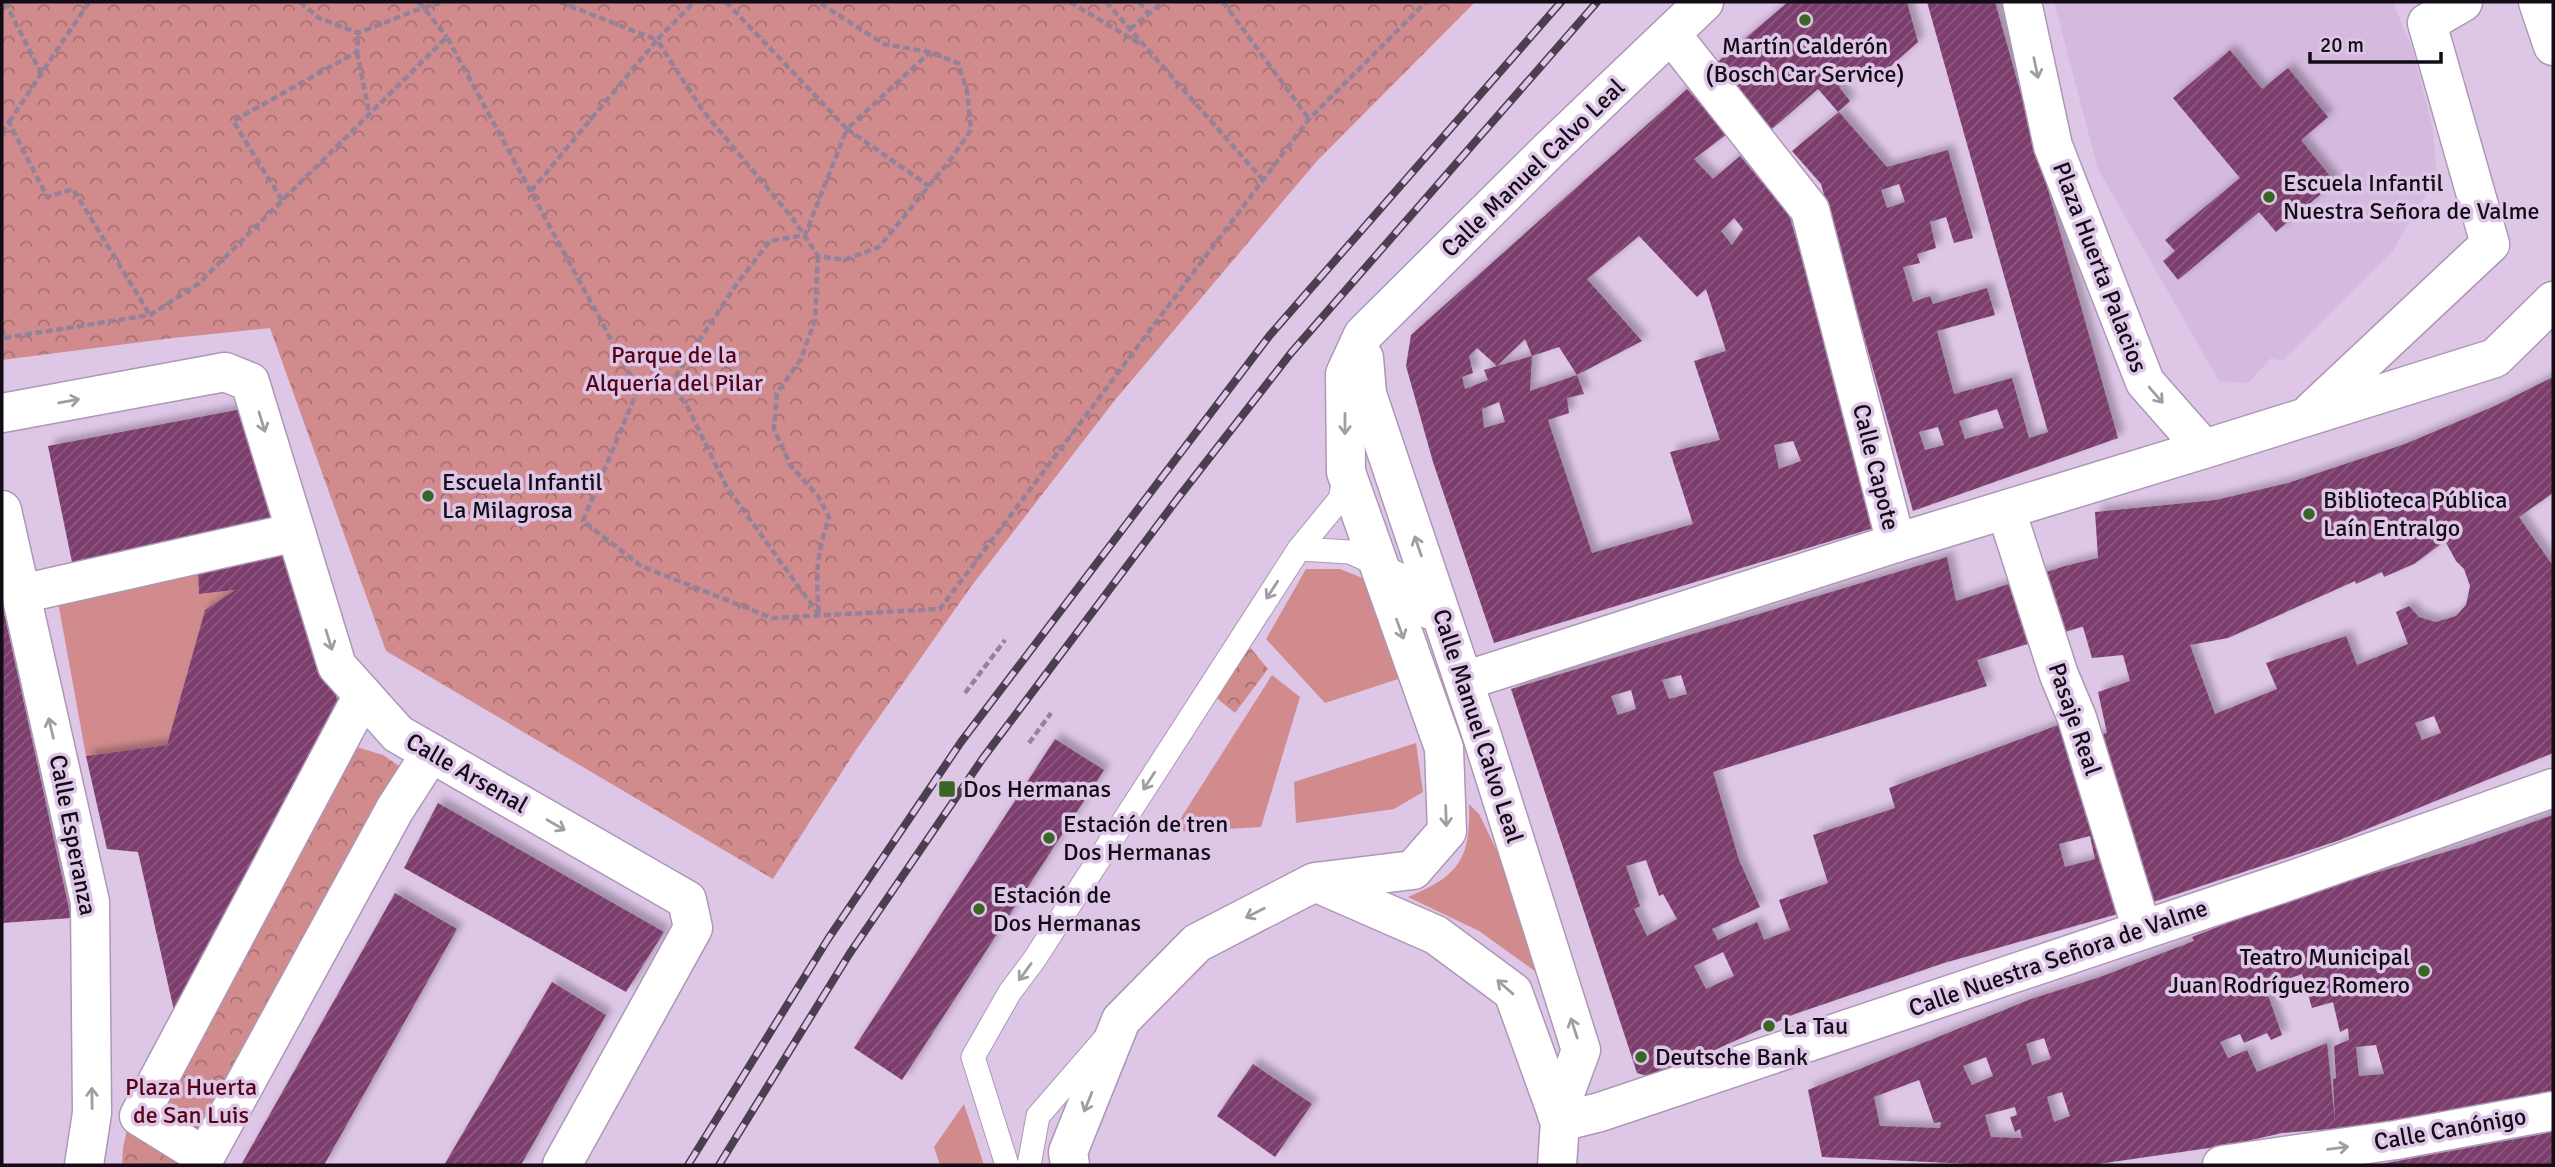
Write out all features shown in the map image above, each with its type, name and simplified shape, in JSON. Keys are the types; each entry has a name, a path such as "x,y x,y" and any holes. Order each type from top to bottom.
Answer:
{"street":[{"name":"Plaza Huerta Palacios","path":"2022,2 2053,146 2145,382 2204,449"},
{"path":"2538,2 2553,46"},
{"path":"2305,417 2490,244 2427,23 2449,5"},
{"name":"Calle Manuel Calvo Leal","path":"1315,882 1413,870 1447,831 1444,748 1346,472 1345,374 1363,335 1549,150 1691,15"},
{"name":"Calle Capote","path":"1464,681 1896,543 1810,210 1691,15"},
{"path":"1896,543 2495,358 2553,301"},
{"name":"Calle Manuel Calvo Leal","path":"1363,335 1367,394 1464,681 1581,1050 1558,1119"},
{"name":"Calle Arsenal","path":"2,413 225,372 250,382 337,666 398,734 687,900 693,928 562,1165"},
{"name":"Calle Esperanza","path":"2,510 90,902 92,1113 84,1165"},
{"name":"Pasaje Real","path":"2006,510 2059,675 2077,718 2142,930"},
{"path":"21,594 296,532"},
{"path":"363,695 139,1116 205,1157 396,809 431,753"},
{"name":"Calle Nuestra Señora de Valme","path":"1558,1119 1601,1112 2553,788"},
{"path":"1070,1165 1068,1152 1121,1020 1196,943 1315,882 1436,934 1513,992 1558,1119 1557,1165"},
{"name":"Calle Canónigo","path":"2222,1165 2396,1140 2553,1111"}],"lane":[{"path":"1007,1165 973,1057 1010,992 1299,549 1340,499 1346,472"},
{"path":"1299,549 1350,552 1405,577 1464,681"},
{"path":"1028,1165 1038,1116 1121,1020"}],"path":[{"path":"5,2 42,73"},
{"path":"2,133 89,2"},
{"path":"300,2 319,18 358,33 426,2"},
{"path":"421,5 445,2"},
{"path":"560,2 657,40 703,111 805,235 818,256 815,320 800,359 777,393 774,429 791,466 818,496 829,517 820,546 815,577 819,615"},
{"path":"531,191 657,40 694,2"},
{"path":"726,2 848,129 929,186"},
{"path":"818,2 884,44 929,52 958,63 967,91 971,130 879,247 844,260 818,256"},
{"path":"1070,2 1147,48"},
{"path":"1106,2 1264,180"},
{"path":"1139,2 1149,14"},
{"path":"1130,29 1163,2"},
{"path":"1223,2 1310,119"},
{"path":"421,5 447,37 638,389 583,521 641,566 772,618 940,609 1310,119 1426,2"},
{"path":"358,33 357,52 369,114"},
{"path":"2,328 4,338 149,316 198,284 447,37"},
{"path":"282,201 233,121 357,52"},
{"path":"805,235 848,129 929,52"},
{"path":"9,122 47,197 73,189 149,316"},
{"path":"805,235 770,241 736,285 671,383 688,408 726,486 819,615"},
{"path":"965,693 1005,640"},
{"path":"1029,743 1051,713"}],"shaded area":[{"name":"Escuela Infantil Nuestra Señora de Valme","path":"2054,2 2393,2 2414,54 2433,130 2437,178 2393,251 2282,361 2271,358 2248,383 2219,381 2098,169"}],"green space":[{"name":"Parque de la Alquería del Pilar","path":"2,2 1475,2 1317,161 1115,400 970,588 856,750 773,879 386,651 270,328 2,360"},
{"path":"1306,569 1340,569 1370,581 1401,678 1325,703 1266,639"},
{"path":"198,571 199,594 235,590 205,610 167,745 86,756 58,602"},
{"path":"1249,646 1268,669 1235,713 1214,696"},
{"path":"1272,675 1300,697 1261,827 1172,832"},
{"path":"1416,743 1423,792 1394,809 1296,823 1294,782"},
{"name":"Plaza Huerta de San Luis","path":"350,745 383,755 412,775 219,1165 122,1165 137,1082"},
{"path":"1469,804 1479,814 1512,882 1543,977 1479,931 1408,897 1439,881 1458,863 1467,839"},
{"path":"964,1104 984,1165 940,1165 934,1147"}],"building":[{"path":"1788,2 1907,2 1918,42 1876,79 1864,66 1839,87 1850,101 1838,112 1818,89 1772,129 1714,65"},
{"path":"1927,2 1995,2 2118,438 1913,511 1821,184 1792,151 1839,112 1887,167 1948,150 1973,238 1954,243 1946,217 1930,222 1936,248 1917,254 1920,263 1903,267 1913,302 1930,296 1933,304 1987,288 1995,315 1937,331 1954,394 2012,378 2029,438 2048,432","holes":["1899,184 1905,202 1887,208 1881,190","1997,409 2004,428 1965,439 1959,421","1938,427 1944,445 1925,450 1919,432"]},
{"path":"2230,50 2262,89 2288,68 2328,117 2301,140 2335,182 2276,232 2259,212 2178,280 2163,261 2175,251 2165,240 2240,178 2173,98"},
{"path":"1687,89 1727,134 1694,159 1713,179 1740,156 1789,215 1877,527 1494,643 1433,462 1406,366 1411,335","holes":["1734,218 1743,229 1732,245 1721,231","1639,236 1697,297 1706,289 1726,351 1694,361 1720,440 1670,452 1693,524 1592,553 1548,420 1569,413 1567,398 1584,394 1577,375 1642,341 1587,279","1525,339 1532,356 1497,366","1559,347 1577,375 1530,391 1532,356","1477,348 1497,366 1484,370 1488,380 1465,389 1462,377 1473,373 1469,356","1499,402 1505,422 1484,428 1482,409","1793,441 1801,461 1779,469 1774,445"]},
{"path":"2553,377 2553,493 2519,517 2553,566 2553,753 2340,840 2114,915 1944,963 1792,1015 1653,1078 1637,1073 1511,689 1947,557 1956,601 2098,558 2095,512 2216,500 2288,483 2405,444 2497,405","holes":["2445,541 2456,561 2464,569 2470,586 2466,605 2456,616 2436,622 2419,617 2409,606 2396,612 2408,644 2357,665 2346,636 2266,663 2277,689 2215,714 2190,645 2228,638 2355,581 2356,584 2382,572 2384,577 2414,564","2081,627 2092,658 2123,655 2130,681 2098,692 2107,733 2069,744 2077,718 1889,788 1895,808 1813,835 1828,883 1779,900 1790,930 1764,940 1757,922 1718,940 1712,929 1760,907 1739,860 1713,772 1987,686 1977,660","1681,675 1687,694 1669,699 1662,680","1631,690 1636,709 1618,715 1611,696","2434,716 2441,733 2422,740 2415,723","2090,836 2095,859 2065,867 2059,844","1646,860 1659,896 1663,894 1677,919 1647,936 1634,909 1640,906 1626,866","1723,952 1734,976 1706,989 1694,966"]},
{"path":"247,408 280,519 73,567 48,446"},
{"path":"289,546 341,712 175,1015 138,852 107,849 86,756 167,745 205,610 235,590 199,594 198,571"},
{"path":"3,608 71,918 2,923"},
{"name":"Estación de Dos Hermanas","path":"1055,739 1104,770 902,1080 854,1048"},
{"path":"438,803 664,932 626,992 404,868"},
{"path":"2553,815 2553,1093 2393,1124 2282,1133 2230,1145 2091,1165 1992,1165 1822,1157 1808,1090 2031,999 2100,977 2194,941 2192,937 2298,896 2469,845","holes":["2302,974 2312,1008 2333,1002 2340,1032 2348,1028 2349,1040 2334,1046 2335,1121 2327,1043 2257,1072 2247,1050 2228,1058 2220,1042 2240,1034 2244,1043 2267,1033 2271,1040 2282,1035 2265,987","2044,1038 2051,1059 2032,1065 2026,1044","2376,1045 2384,1074 2359,1076 2356,1047","1986,1057 1993,1076 1972,1085 1963,1066","1919,1080 1934,1123 1941,1122 1940,1128 1880,1126 1874,1097","2062,1092 2070,1116 2054,1122 2047,1097","2015,1107 2017,1115 2010,1117 2015,1132 2020,1129 2022,1138 1991,1137 1985,1115"]},
{"path":"395,893 457,929 324,1165 241,1165"},
{"path":"552,982 606,1015 521,1165 444,1165"},
{"path":"1253,1064 1312,1104 1275,1157 1217,1116"},
{"path":"2553,1132 2553,1165 2381,1164"}],"railway":[{"path":"688,1165 828,939 961,742 1270,335 1561,2"},
{"path":"719,1165 850,953 983,758 1178,498 1291,353 1597,2"}],"place":[{"name":"Martín Calderón (Bosch Car Service)","path":"1805,20"},
{"name":"Escuela Infantil Nuestra Señora de Valme","path":"2269,197"},
{"name":"Escuela Infantil La Milagrosa","path":"428,496"},
{"name":"Biblioteca Pública Laín Entralgo","path":"2309,514"},
{"name":"Dos Hermanas","path":"947,789"},
{"name":"Estación de tren Dos Hermanas","path":"1049,838"},
{"name":"Estación de Dos Hermanas","path":"979,909"},
{"name":"Teatro Municipal Juan Rodríguez Romero","path":"2424,971"},
{"name":"La Tau","path":"1769,1026"},
{"name":"Deutsche Bank","path":"1641,1057"}]}
